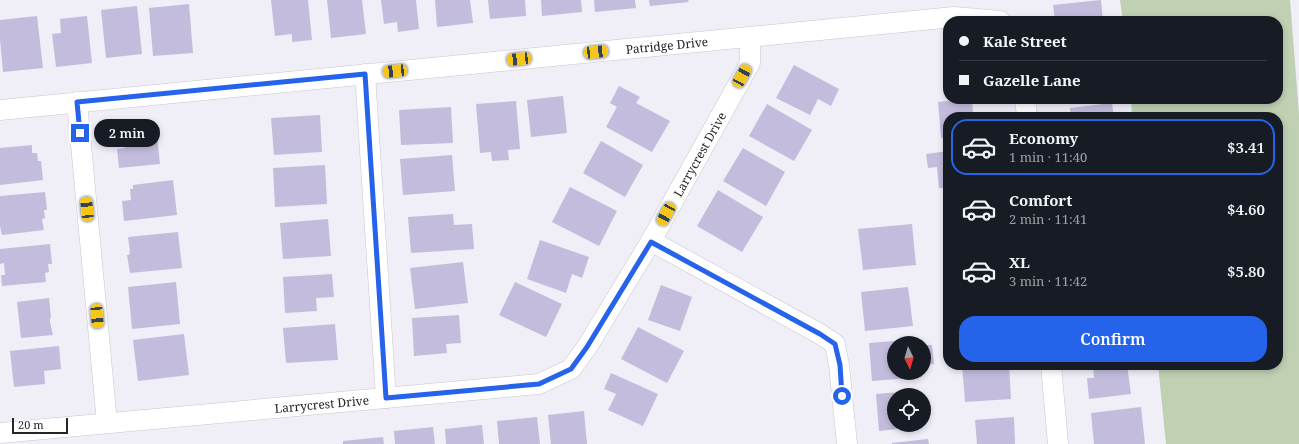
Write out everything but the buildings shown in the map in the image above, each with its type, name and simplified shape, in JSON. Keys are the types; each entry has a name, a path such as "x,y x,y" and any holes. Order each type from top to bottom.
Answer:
{"street":[{"name":"Patridge Drive","path":"0,110 943,18"},
{"name":"Larrycrest Drive","path":"0,433 539,384 571,369 587,347 651,242 750,63 750,37"},
{"path":"365,74 386,398"},
{"path":"77,102 107,423"},
{"path":"651,242 820,334 835,344 840,365 847,444"},
{"path":"1051,370 1058,444"}],"green space":[{"path":"1120,0 1290,0 1299,114 1299,444 1166,444 1159,370 1283,370 1283,112 1132,112 1131,104 1283,104 1283,16 1122,16"}],"route":[{"path":"80,133 77,102 365,74 386,398 539,384 571,369 587,347 651,242 820,334 835,344 840,365 842,396"}]}
